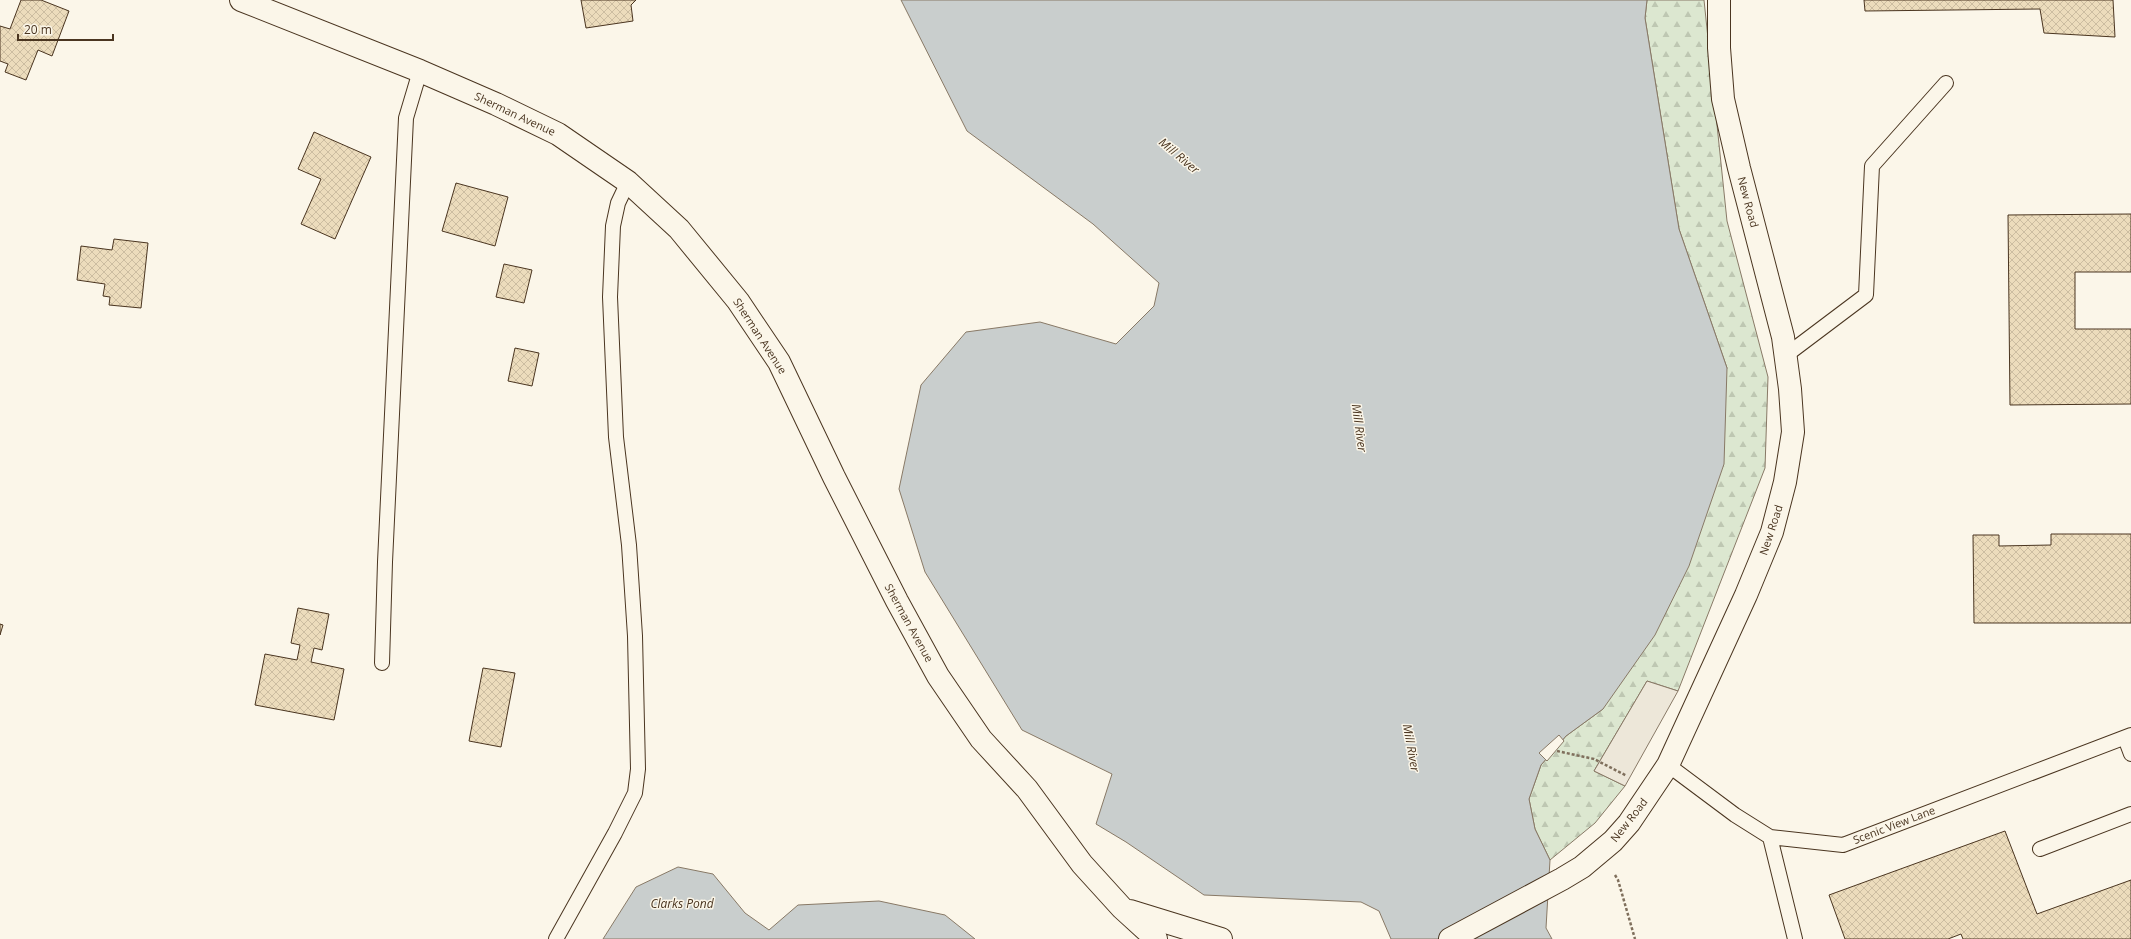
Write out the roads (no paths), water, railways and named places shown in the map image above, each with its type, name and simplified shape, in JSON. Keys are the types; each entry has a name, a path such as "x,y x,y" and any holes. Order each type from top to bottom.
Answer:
{"street":[{"name":"New Road","path":"1450,939 1562,879 1601,852 1629,823 1668,765 1746,595 1772,532 1785,482 1793,432 1783,337 1723,100 1719,48 1719,0"},
{"name":"Sherman Avenue","path":"249,1 420,71 496,104 558,134 628,182 679,229 738,301 779,362 886,581 938,676 981,739 1027,789 1082,864 1122,908 1156,939"},
{"path":"1122,908 1221,939"}],"lane":[{"path":"382,663 385,562 406,118 420,71"},
{"path":"1785,356 1866,295 1872,166 1946,83"},
{"path":"556,939 615,833 635,793 638,769 639,726 634,614 629,545 616,437 610,297 612,226 618,203 628,182"},
{"path":"2128,736 2131,754"},
{"name":"Scenic View Lane","path":"1668,765 1735,815 1770,837 1843,845 2128,736"},
{"path":"2040,849 2131,814"},
{"path":"1770,837 1795,939"}],"water":[{"name":"Mill River","path":"901,0 1647,0 1645,18 1679,229 1727,368 1724,464 1689,566 1655,635 1603,709 1566,736 1541,765 1529,799 1535,829 1550,860 1546,928 1552,939 1391,939 1379,911 1361,902 1204,895 1126,842 1096,824 1112,774 1022,730 925,572 899,489 921,385 966,332 1040,322 1116,344 1154,306 1159,283 1093,224 967,131"},
{"name":"Clarks Pond","path":"678,867 713,874 745,913 769,930 798,905 879,901 945,915 975,939 603,939 636,887"}]}
